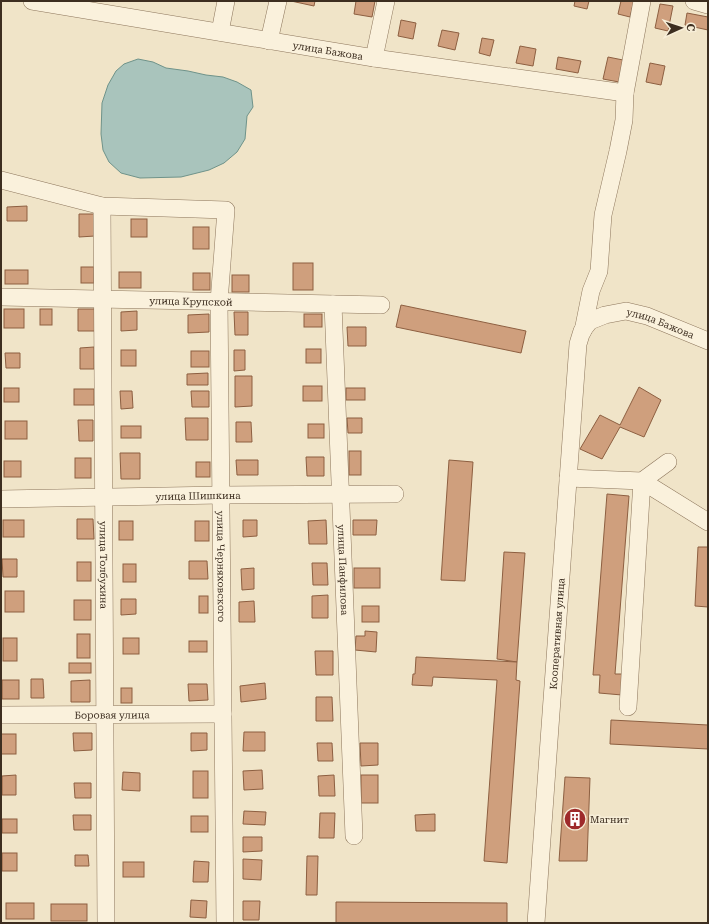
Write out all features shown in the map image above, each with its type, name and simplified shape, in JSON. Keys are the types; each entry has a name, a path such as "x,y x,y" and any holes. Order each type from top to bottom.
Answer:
{"street":[{"name":"улица Бажова","path":"32,1 102,7 220,32 374,58 625,93"},
{"path":"220,32 226,1"},
{"path":"269,40 278,1"},
{"path":"374,58 386,1"},
{"name":"Кооперативная улица","path":"536,923 563,531 580,337 591,291 599,271 603,215 624,120 625,93 642,1"},
{"path":"694,1 708,5"},
{"path":"1,180 102,206"},
{"name":"улица Черняховского","path":"102,206 226,210 219,302 225,923"},
{"name":"улица Толбухина","path":"102,206 106,923"},
{"name":"улица Крупской","path":"1,297 381,305"},
{"name":"улица Панфилова","path":"333,304 354,836"},
{"name":"улица Бажова","path":"580,337 590,321 605,315 626,311 647,316 708,341"},
{"path":"642,481 668,462"},
{"path":"568,478 642,481 708,522"},
{"path":"628,707 642,481"},
{"name":"улица Шишкина","path":"1,498 395,494"},
{"name":"Боровая улица","path":"1,715 223,714"}],"water":[{"path":"138,59 153,62 166,68 223,77 237,82 251,90 253,107 247,116 245,139 237,152 224,163 209,170 181,177 140,178 121,173 109,162 103,150 101,134 102,103 108,85 116,71 124,64"}],"building":[{"path":"291,1 315,1 314,6"},
{"path":"356,1 375,1 372,17 354,14"},
{"path":"575,1 589,1 587,9 574,6"},
{"path":"621,1 634,1 630,17 618,14"},
{"path":"660,4 673,6 668,31 655,28"},
{"path":"687,13 708,17 708,30 685,25"},
{"path":"401,20 416,23 413,39 398,36"},
{"path":"442,30 459,33 455,50 438,46"},
{"path":"482,38 494,40 490,56 479,53"},
{"path":"520,46 536,49 533,66 516,63"},
{"path":"558,57 581,61 578,73 556,69"},
{"path":"608,57 623,60 619,82 603,79"},
{"path":"650,63 665,66 661,85 646,82"},
{"path":"27,206 27,221 7,221 7,207"},
{"path":"79,214 95,214 95,236 79,237"},
{"path":"131,219 147,219 147,237 131,237"},
{"path":"193,227 209,227 209,249 193,249"},
{"path":"293,263 313,263 313,290 293,290"},
{"path":"81,267 94,267 94,283 81,283"},
{"path":"5,270 28,270 28,284 5,284"},
{"path":"119,272 141,272 141,288 119,288"},
{"path":"193,273 210,273 210,290 193,290"},
{"path":"232,275 249,275 249,292 232,292"},
{"path":"401,305 526,331 521,353 396,327"},
{"path":"4,309 24,309 24,328 4,328"},
{"path":"40,309 52,309 52,325 40,325"},
{"path":"78,309 95,309 96,331 78,331"},
{"path":"137,311 137,330 121,331 121,312"},
{"path":"234,312 248,312 248,335 235,335"},
{"path":"209,314 209,332 188,333 188,315"},
{"path":"304,314 322,314 322,327 304,327"},
{"path":"347,327 366,327 366,346 348,346"},
{"path":"94,347 94,369 80,369 80,348"},
{"path":"306,349 321,349 321,363 306,363"},
{"path":"121,350 136,350 136,366 121,366"},
{"path":"234,350 245,350 245,370 234,371"},
{"path":"191,351 209,351 209,367 191,367"},
{"path":"5,353 20,353 20,368 6,368"},
{"path":"208,373 208,385 187,385 187,374"},
{"path":"235,376 252,376 252,406 235,407"},
{"path":"303,386 322,386 322,401 303,401"},
{"path":"639,387 661,400 644,437 620,427 602,459 580,449 600,415 620,425"},
{"path":"4,388 19,388 19,402 4,402"},
{"path":"346,388 365,388 365,400 346,400"},
{"path":"74,389 94,389 94,405 74,405"},
{"path":"120,391 132,391 133,408 121,409"},
{"path":"191,391 209,391 209,407 192,407"},
{"path":"185,418 208,418 208,440 186,440"},
{"path":"347,418 362,418 362,433 348,433"},
{"path":"78,420 93,420 93,441 79,441"},
{"path":"5,421 27,421 27,439 5,439"},
{"path":"236,422 251,422 252,442 236,442"},
{"path":"308,424 324,424 324,438 308,438"},
{"path":"121,426 141,426 141,438 121,438"},
{"path":"349,451 361,451 361,475 349,475"},
{"path":"120,453 140,453 140,479 121,479"},
{"path":"306,457 324,457 324,476 307,476"},
{"path":"75,458 91,458 91,478 75,478"},
{"path":"236,460 258,460 258,475 237,475"},
{"path":"449,460 473,462 465,581 441,580"},
{"path":"4,461 21,461 21,477 4,477"},
{"path":"196,462 210,462 210,477 196,477"},
{"path":"607,494 629,496 615,674 624,674 622,695 599,693 600,675 593,675"},
{"path":"77,519 93,519 94,539 77,539"},
{"path":"3,520 24,520 24,537 3,537"},
{"path":"243,520 257,520 257,536 243,537"},
{"path":"326,520 327,544 309,544 308,521"},
{"path":"353,520 377,520 376,535 353,535"},
{"path":"119,521 133,521 133,540 119,540"},
{"path":"195,521 209,521 209,541 195,541"},
{"path":"698,547 708,547 708,607 695,606"},
{"path":"504,552 525,553 517,662 497,659"},
{"path":"2,559 17,559 17,577 3,577"},
{"path":"189,561 207,561 208,579 189,579"},
{"path":"77,562 91,562 91,581 77,581"},
{"path":"312,563 327,563 328,585 313,585"},
{"path":"123,564 136,564 136,582 123,582"},
{"path":"254,568 254,589 242,590 241,569"},
{"path":"354,568 380,568 380,588 354,588"},
{"path":"5,591 24,591 24,612 5,612"},
{"path":"328,595 328,618 312,618 312,596"},
{"path":"199,596 208,596 208,613 199,613"},
{"path":"121,599 136,599 136,614 121,615"},
{"path":"74,600 91,600 91,620 74,620"},
{"path":"254,601 255,622 239,622 239,602"},
{"path":"362,606 379,606 379,622 362,622"},
{"path":"365,631 377,632 376,652 355,650 356,636 365,636"},
{"path":"77,634 90,634 90,658 77,658"},
{"path":"3,638 17,638 17,661 3,661"},
{"path":"123,638 139,638 139,654 123,654"},
{"path":"189,641 207,641 207,652 189,652"},
{"path":"315,651 333,651 333,675 316,675"},
{"path":"416,657 517,662 516,680 520,681 507,863 484,861 497,680 433,677 432,686 412,685 413,674 415,674"},
{"path":"69,663 91,663 91,673 69,673"},
{"path":"31,679 43,679 44,698 31,698"},
{"path":"2,680 19,680 19,699 2,699"},
{"path":"90,680 90,702 71,702 71,681"},
{"path":"265,683 266,699 241,702 240,686"},
{"path":"188,684 207,684 208,700 189,701"},
{"path":"121,688 132,688 132,703 121,703"},
{"path":"316,697 332,697 333,721 316,721"},
{"path":"611,720 708,725 708,749 610,744"},
{"path":"244,732 265,732 265,751 243,751"},
{"path":"73,733 92,733 92,750 74,751"},
{"path":"191,733 207,733 207,750 191,751"},
{"path":"1,734 16,734 16,754 1,754"},
{"path":"317,743 332,743 333,761 318,761"},
{"path":"360,743 378,743 378,765 361,766"},
{"path":"262,770 263,789 244,790 243,771"},
{"path":"193,771 208,771 208,798 193,798"},
{"path":"123,772 140,773 140,791 122,790"},
{"path":"16,775 16,795 2,795 2,776"},
{"path":"334,775 335,796 319,796 318,776"},
{"path":"361,775 378,775 378,803 361,803"},
{"name":"Магнит","path":"565,777 590,778 587,861 559,861"},
{"path":"74,783 91,783 91,798 75,798"},
{"path":"244,811 266,812 265,825 243,824"},
{"path":"320,813 335,813 334,838 319,838"},
{"path":"435,814 435,831 416,831 415,815"},
{"path":"73,815 91,815 91,830 74,830"},
{"path":"191,816 208,816 208,832 191,832"},
{"path":"2,819 17,819 17,833 2,833"},
{"path":"243,837 262,837 262,851 243,852"},
{"path":"2,853 17,853 17,871 2,871"},
{"path":"75,855 88,855 89,866 75,866"},
{"path":"307,856 318,856 317,895 306,895"},
{"path":"243,859 262,860 261,880 243,879"},
{"path":"194,861 209,862 208,882 193,882"},
{"path":"123,862 144,862 144,877 123,877"},
{"path":"191,900 207,901 206,918 190,917"},
{"path":"243,901 260,901 259,920 243,920"},
{"path":"336,902 507,903 507,923 336,923"},
{"path":"6,903 34,903 34,919 6,919"},
{"path":"51,904 87,904 87,921 51,921"}],"place":[{"name":"Магнит","path":"575,819"}]}
